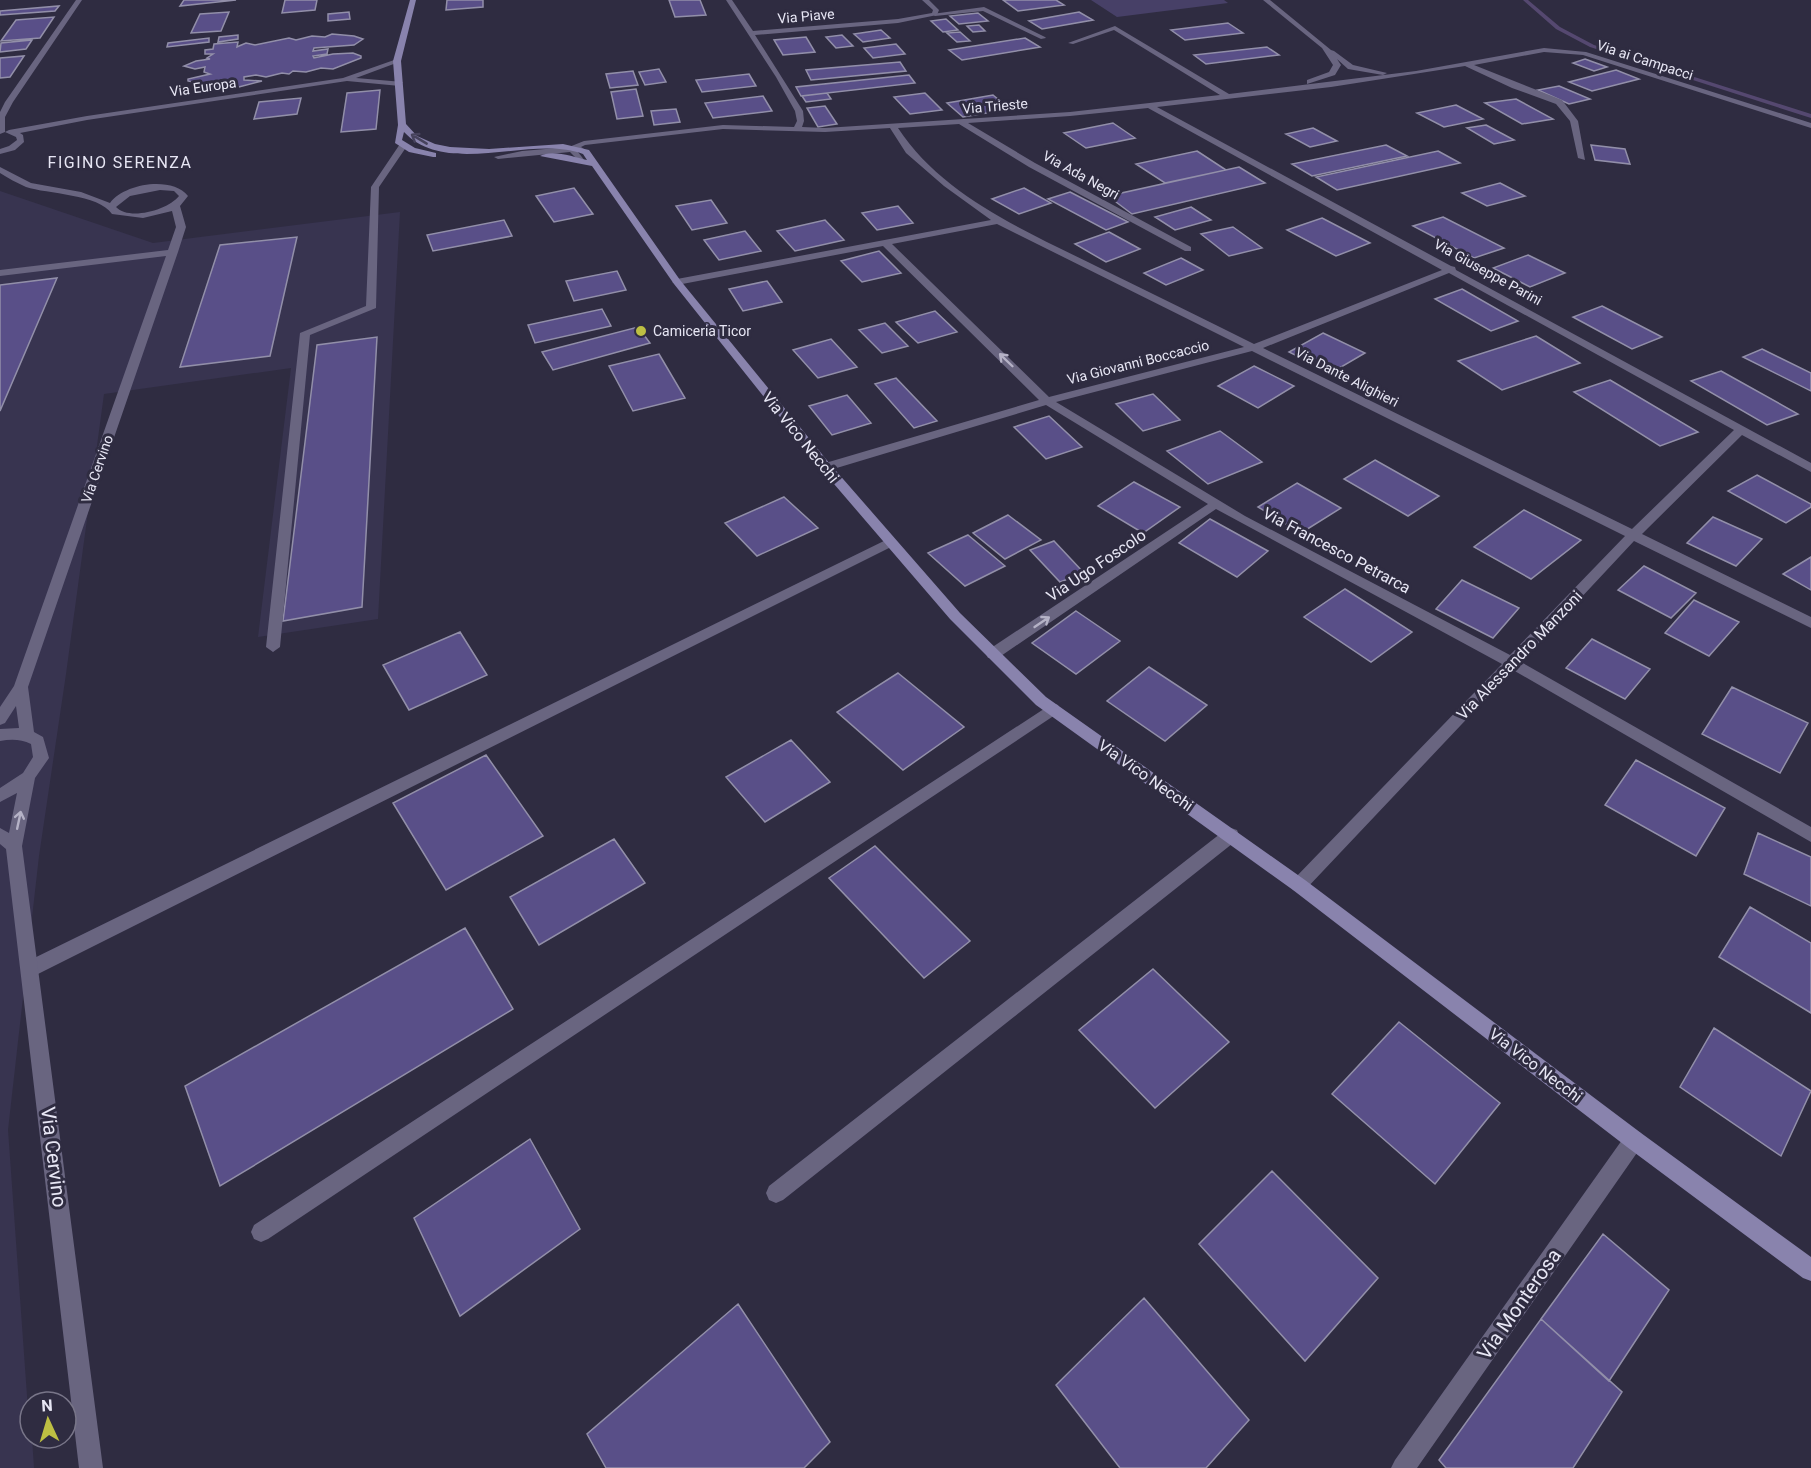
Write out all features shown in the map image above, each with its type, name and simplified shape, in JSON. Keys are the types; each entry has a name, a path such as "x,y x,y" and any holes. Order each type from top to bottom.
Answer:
{"street":[{"path":"1,132 1,117 79,0"},
{"path":"413,0 397,61 402,125 398,141 403,146 437,156 553,156 587,162"},
{"path":"729,0 780,77 799,111 800,126 796,129"},
{"path":"925,0 936,10 935,14"},
{"path":"1266,0 1351,67 1377,73 1416,73"},
{"name":"Via Piave","path":"750,33 918,19 935,14 984,9 1043,38"},
{"path":"1071,43 1115,28 1227,96"},
{"path":"1266,92 1312,82 1332,73 1336,65 1325,47"},
{"name":"Via ai Campacci","path":"1416,73 1544,51 1584,52 1811,126"},
{"name":"Via Europa","path":"1,132 344,80 397,61"},
{"path":"1466,64 1515,86 1559,102 1574,121 1582,158"},
{"path":"1266,92 1416,73"},
{"path":"344,80 400,84"},
{"name":"Via Trieste","path":"576,149 765,129 825,130 963,123 1266,92"},
{"name":"Via Giuseppe Parini","path":"1149,105 1452,269 1811,468"},
{"path":"781,129 799,111"},
{"path":"0,162 21,138 87,118"},
{"name":"Via Ada Negri","path":"963,123 1032,165 1188,249"},
{"path":"402,125 418,141 447,149 576,149"},
{"name":"Via Dante Alighieri","path":"893,126 909,150 947,184 998,221 1811,623"},
{"path":"11,132 21,138"},
{"path":"273,647 305,333 371,308 375,187 403,146"},
{"path":"0,152 12,148"},
{"path":"498,157 576,149"},
{"name":"Via Vico Necchi","path":"576,149 677,282 826,467 955,616 1041,701 1299,885 1634,1140 1811,1270"},
{"name":"Via Vico Necchi","path":"576,149 587,162"},
{"path":"0,170 29,184 78,194 112,207 116,212 160,221"},
{"name":"Via Cervino","path":"21,687 172,252 176,226 175,205 184,196 177,189 160,187 111,193"},
{"name":"Via Cervino","path":"112,207 122,196 133,192"},
{"path":"78,194 100,193"},
{"path":"139,215 163,211 175,205"},
{"path":"677,282 998,221"},
{"name":"Via Francesco Petrarca","path":"886,243 1047,401 1216,504 1512,663 1811,835"},
{"path":"0,273 172,252"},
{"name":"Via Giovanni Boccaccio","path":"826,467 1047,401 1255,347 1452,269"},
{"name":"Via Alessandro Manzoni","path":"1299,885 1632,536 1742,429"},
{"name":"Via Ugo Foscolo","path":"993,654 1216,504"},
{"path":"30,969 890,542"},
{"path":"0,719 21,687"},
{"path":"0,735 11,733 27,735 21,687"},
{"path":"261,1232 1053,709"},
{"name":"Via Cervino","path":"27,735 38,741 40,758 28,777 7,841 30,969 92,1468"},
{"path":"0,796 28,777"},
{"path":"776,1193 1231,835"},
{"name":"Via Monterosa","path":"1403,1468 1634,1140"}],"shaded area":[{"path":"1091,0 1224,0 1228,3 1117,17"},
{"path":"0,191 153,243 400,212 378,619 258,637 291,368 104,394 39,856 8,1130 27,1390 18,1390 18,1450 33,1450 34,1468 0,1468"}],"building":[{"path":"184,0 236,0 180,6"},
{"path":"285,0 317,0 315,10 282,13"},
{"path":"447,0 483,0 483,7 446,10"},
{"path":"669,0 700,0 706,15 675,17"},
{"path":"1003,0 1056,0 1064,5 1018,11"},
{"path":"59,6 55,11 0,15 0,11"},
{"path":"229,12 221,31 191,33 200,14"},
{"path":"349,12 350,19 328,21 328,14"},
{"path":"1079,12 1093,20 1042,29 1029,21"},
{"path":"978,13 988,21 959,24 950,16"},
{"path":"54,17 40,38 1,41 16,20"},
{"path":"946,19 958,30 943,32 931,21"},
{"path":"1228,23 1243,33 1185,40 1171,30"},
{"path":"979,25 985,31 973,32 967,26"},
{"path":"881,30 890,38 863,42 854,34"},
{"path":"960,32 970,41 957,42 947,33"},
{"path":"332,34 363,39 354,45 314,48 313,51 328,49 327,54 313,56 314,58 353,53 361,58 333,69 321,68 266,77 256,75 244,77 244,80 262,81 235,88 198,92 199,84 192,85 193,82 188,81 188,79 210,74 204,72 205,67 195,69 184,66 210,59 207,58 213,54 205,54 205,50 213,49 214,44 238,42 237,47 246,43 255,45 289,38 296,40 312,36 325,37"},
{"path":"238,35 238,39 218,42 219,37"},
{"path":"842,35 853,46 836,48 826,37"},
{"path":"806,37 815,52 783,55 774,40"},
{"path":"209,38 209,42 167,47 168,43"},
{"path":"1025,38 1040,47 962,60 949,50"},
{"path":"32,40 26,49 0,52 1,43"},
{"path":"896,44 905,54 873,58 864,48"},
{"path":"1267,47 1279,55 1206,64 1194,55"},
{"path":"24,56 10,77 0,78 0,58"},
{"path":"1585,59 1607,67 1594,71 1573,63"},
{"path":"900,62 906,71 811,80 806,70"},
{"path":"659,69 666,82 645,85 639,72"},
{"path":"1616,70 1639,79 1592,91 1569,82"},
{"path":"633,71 638,85 610,88 606,74"},
{"path":"749,74 756,86 702,92 696,80"},
{"path":"909,75 915,83 801,96 796,87"},
{"path":"1559,86 1590,99 1569,104 1538,90"},
{"path":"636,89 643,116 617,119 611,92"},
{"path":"380,90 376,129 341,132 347,93"},
{"path":"827,93 831,99 806,102 802,96"},
{"path":"925,93 942,110 910,114 894,97"},
{"path":"993,95 1010,109 963,117 947,103"},
{"path":"763,96 772,111 713,118 705,103"},
{"path":"301,98 297,114 254,119 259,102"},
{"path":"1516,99 1553,119 1522,124 1485,103"},
{"path":"1456,105 1483,119 1444,127 1417,113"},
{"path":"825,106 837,124 818,127 807,108"},
{"path":"676,109 680,122 654,125 651,111"},
{"path":"1113,123 1135,138 1086,148 1064,133"},
{"path":"1486,125 1514,140 1494,144 1467,128"},
{"path":"1313,128 1337,141 1310,147 1286,134"},
{"path":"1386,145 1407,156 1312,176 1292,164"},
{"path":"1591,145 1625,149 1630,164 1595,160"},
{"path":"1197,151 1226,170 1165,183 1136,164"},
{"path":"1438,151 1460,163 1337,190 1316,177"},
{"path":"1239,167 1265,183 1132,214 1108,196"},
{"path":"1500,183 1525,196 1487,206 1462,193"},
{"path":"574,188 593,214 554,222 536,196"},
{"path":"1024,188 1051,203 1019,214 992,199"},
{"path":"1070,192 1128,222 1106,230 1048,199"},
{"path":"711,200 727,223 692,230 676,206"},
{"path":"898,206 913,223 877,230 862,213"},
{"path":"1191,207 1211,220 1175,230 1155,217"},
{"path":"1443,217 1504,248 1474,258 1413,226"},
{"path":"1322,218 1370,243 1336,256 1287,230"},
{"path":"504,220 512,236 433,251 427,235"},
{"path":"825,220 844,240 795,251 777,231"},
{"path":"1233,227 1262,248 1229,256 1201,234"},
{"path":"745,231 761,251 719,260 704,240"},
{"path":"1109,232 1140,249 1106,262 1075,244"},
{"path":"297,237 270,356 180,367 220,245"},
{"path":"879,251 901,273 862,282 841,261"},
{"path":"1528,255 1565,273 1530,287 1493,268"},
{"path":"1181,258 1203,270 1166,285 1144,273"},
{"path":"617,271 626,290 574,301 566,281"},
{"path":"57,278 0,411 0,285"},
{"path":"767,281 782,302 743,311 729,289"},
{"path":"1462,289 1518,321 1491,331 1435,299"},
{"path":"1602,306 1662,337 1632,349 1573,317"},
{"path":"602,309 611,326 535,343 528,325"},
{"path":"935,311 957,332 918,343 896,322"},
{"path":"885,323 908,346 882,353 859,330"},
{"path":"638,327 650,343 553,370 542,352"},
{"path":"1323,333 1365,353 1331,373 1289,352"},
{"path":"1536,336 1580,363 1502,390 1458,361"},
{"path":"377,337 362,607 283,621 317,345"},
{"path":"831,339 857,367 818,378 793,350"},
{"path":"1762,349 1811,373 1811,391 1743,357"},
{"path":"659,354 685,398 633,411 609,366"},
{"path":"1254,366 1294,386 1258,408 1218,386"},
{"path":"1721,371 1798,414 1767,425 1691,381"},
{"path":"896,378 937,421 914,428 875,384"},
{"path":"1610,380 1698,432 1660,446 1574,392"},
{"path":"1153,394 1180,420 1143,431 1116,404"},
{"path":"847,395 871,423 832,435 809,406"},
{"path":"1049,416 1082,447 1046,459 1014,427"},
{"path":"1220,431 1262,462 1208,484 1167,451"},
{"path":"1375,460 1439,496 1408,516 1344,479"},
{"path":"1757,475 1811,504 1811,507 1786,523 1728,491"},
{"path":"1134,482 1180,507 1143,533 1098,506"},
{"path":"1297,483 1341,508 1301,533 1258,507"},
{"path":"784,497 818,528 757,556 725,523"},
{"path":"1524,510 1581,540 1531,579 1474,547"},
{"path":"1008,515 1041,540 1005,559 973,533"},
{"path":"1713,517 1762,539 1736,566 1687,543"},
{"path":"1210,519 1268,551 1237,577 1179,543"},
{"path":"968,535 1005,566 965,586 928,553"},
{"path":"1054,541 1084,573 1060,582 1030,550"},
{"path":"1811,557 1811,590 1783,574"},
{"path":"1644,566 1696,593 1671,618 1618,590"},
{"path":"1462,580 1519,608 1493,638 1436,609"},
{"path":"1345,589 1412,632 1371,662 1304,617"},
{"path":"1694,600 1739,622 1709,656 1665,633"},
{"path":"1076,611 1120,641 1076,674 1032,643"},
{"path":"460,632 487,675 409,710 383,665"},
{"path":"1592,639 1650,669 1625,699 1566,668"},
{"path":"1149,667 1207,705 1165,741 1107,701"},
{"path":"898,673 964,727 903,770 837,712"},
{"path":"1732,687 1808,723 1780,773 1702,734"},
{"path":"791,740 830,782 765,822 726,777"},
{"path":"486,755 543,836 446,890 393,803"},
{"path":"1636,760 1725,808 1696,856 1605,805"},
{"path":"1758,833 1811,857 1811,906 1744,874"},
{"path":"614,839 645,883 539,945 510,897"},
{"path":"875,846 970,941 924,978 829,878"},
{"path":"1750,907 1811,943 1811,1013 1719,957"},
{"path":"465,928 513,1009 220,1186 185,1086"},
{"path":"1153,969 1229,1042 1155,1108 1079,1030"},
{"path":"1399,1022 1500,1103 1435,1184 1332,1094"},
{"path":"1714,1028 1811,1091 1781,1156 1680,1087"},
{"path":"530,1139 580,1229 460,1316 414,1218"},
{"path":"1272,1171 1378,1278 1305,1361 1199,1244"},
{"path":"1603,1234 1669,1290 1609,1381 1541,1319"},
{"path":"1144,1298 1249,1420 1206,1468 1120,1468 1056,1385"},
{"path":"738,1304 830,1442 804,1468 606,1468 587,1434"},
{"path":"1541,1319 1622,1392 1573,1468 1446,1468 1439,1460"}],"waterway":[{"path":"1525,0 1558,28 1592,46 1811,116"}],"place":[{"name":"Camiceria Ticor","path":"641,331"}],"district":[{"name":"FIGINO SERENZA","path":"120,162"}]}
